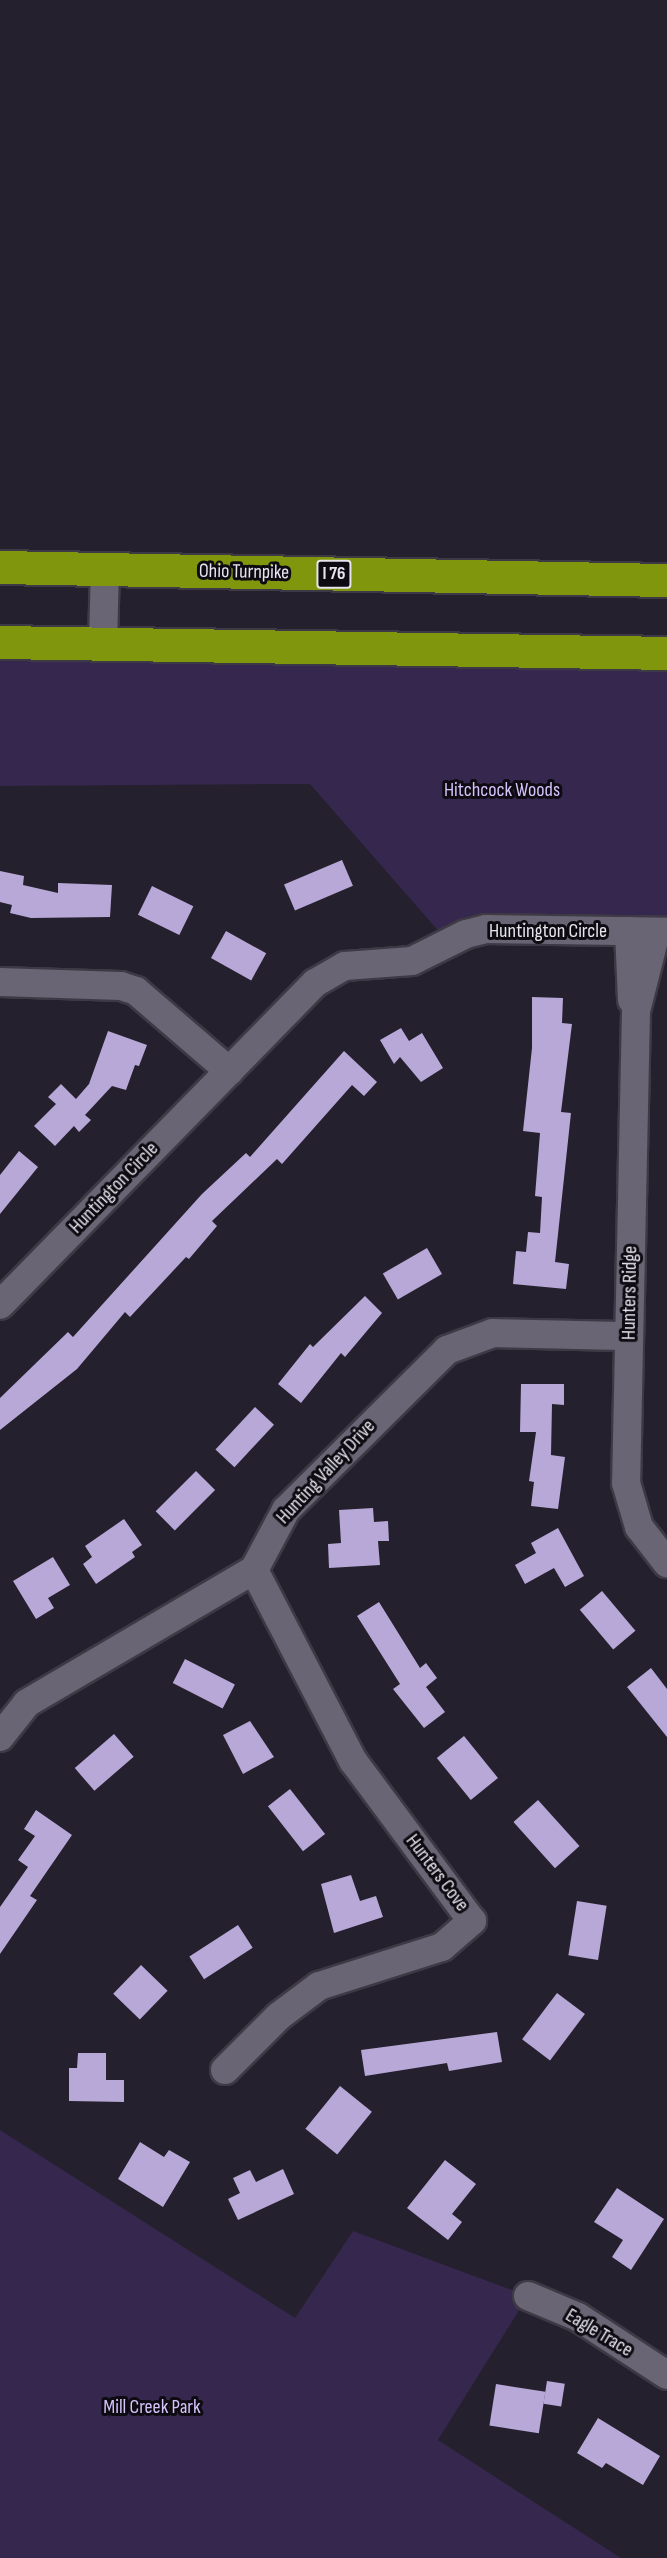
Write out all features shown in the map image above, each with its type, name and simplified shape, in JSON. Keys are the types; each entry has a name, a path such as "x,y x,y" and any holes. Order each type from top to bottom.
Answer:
{"highway":[{"name":"Ohio Turnpike","path":"0,567 667,580"},
{"path":"0,642 667,653"}],"street":[{"path":"103,644 105,569"},
{"name":"Huntington Circle","path":"0,1305 315,983 345,966 412,961 466,933 486,929 650,932"},
{"name":"Hunters Ridge","path":"650,932 636,1011 629,1336 630,1507 667,1563"},
{"path":"0,982 121,986 136,991 229,1071"},
{"name":"Hunting Valley Drive","path":"254,1570 286,1510 447,1350 493,1334 629,1336"},
{"path":"0,1737 27,1704 254,1570"},
{"name":"Hunters Cove","path":"225,2070 279,2016 319,1986 442,1947 472,1921 353,1761 254,1570"},
{"name":"Eagle Trace","path":"528,2296 578,2318 667,2375"}],"green space":[{"name":"Hitchcock Woods","path":"0,642 667,653 667,932 448,942 310,784 0,786"},
{"name":"Mill Creek Park","path":"0,2130 295,2318 353,2231 528,2296 438,2440 621,2558 0,2558"}],"building":[{"path":"342,860 353,886 295,910 284,885"},
{"path":"0,871 24,876 23,885 58,893 58,883 112,885 110,917 31,918 10,913 12,905 0,902"},
{"path":"152,886 193,906 179,935 138,915"},
{"path":"226,931 266,953 251,980 211,958"},
{"path":"532,997 563,998 562,1023 572,1024 561,1112 571,1113 555,1262 569,1264 566,1289 513,1284 516,1251 526,1252 528,1232 540,1233 542,1197 535,1196 540,1133 523,1131 532,1048"},
{"path":"401,1028 409,1041 422,1033 443,1068 421,1082 400,1057 394,1064 380,1040"},
{"path":"108,1031 147,1045 139,1066 135,1065 126,1090 112,1086 85,1115 91,1120 79,1132 74,1126 55,1146 34,1126 56,1104 48,1097 61,1084 76,1099 89,1084"},
{"path":"344,1051 377,1082 364,1096 352,1085 282,1164 277,1159 212,1221 217,1226 189,1259 186,1257 130,1317 125,1312 77,1369 0,1430 0,1398 68,1332 73,1337 202,1194 246,1153 250,1157"},
{"path":"19,1151 38,1167 0,1214 0,1175"},
{"path":"427,1248 442,1274 398,1299 383,1274"},
{"path":"365,1296 382,1313 345,1357 341,1353 301,1403 278,1384 310,1344 313,1347"},
{"path":"521,1384 564,1384 564,1405 552,1404 551,1455 565,1457 558,1509 531,1506 534,1482 529,1481 536,1432 520,1432"},
{"path":"255,1407 274,1425 234,1467 215,1449"},
{"path":"196,1471 215,1490 175,1530 156,1511"},
{"path":"373,1508 374,1522 388,1521 389,1541 378,1541 380,1565 329,1568 328,1544 341,1543 339,1510"},
{"path":"124,1519 142,1545 132,1552 135,1557 96,1584 83,1564 92,1557 85,1546"},
{"path":"558,1528 584,1576 565,1587 554,1568 525,1584 515,1565 536,1553 531,1543"},
{"path":"53,1557 70,1585 48,1598 54,1608 36,1619 13,1581"},
{"path":"602,1591 635,1631 613,1649 580,1610"},
{"path":"379,1602 420,1668 426,1663 437,1678 426,1687 445,1712 424,1728 393,1689 400,1684 357,1616"},
{"path":"185,1659 235,1684 223,1708 173,1683"},
{"path":"651,1668 667,1689 667,1737 627,1687"},
{"path":"250,1721 274,1757 243,1774 223,1735"},
{"path":"114,1734 134,1757 94,1791 75,1768"},
{"path":"464,1736 498,1778 471,1800 437,1758"},
{"path":"290,1789 325,1834 303,1851 268,1806"},
{"path":"538,1800 579,1846 555,1868 513,1822"},
{"path":"36,1810 72,1835 30,1896 37,1900 0,1954 0,1907 28,1867 18,1860 35,1836 24,1829"},
{"path":"351,1875 360,1901 376,1896 383,1917 334,1933 321,1884"},
{"path":"577,1901 607,1906 598,1960 568,1955"},
{"path":"238,1925 253,1948 204,1979 189,1957"},
{"path":"141,1965 168,1991 140,2019 113,1994"},
{"path":"557,1993 585,2014 550,2060 522,2039"},
{"path":"497,2032 502,2062 449,2071 447,2063 365,2076 361,2050"},
{"path":"78,2053 106,2053 106,2080 124,2080 124,2102 69,2101 69,2068 77,2068"},
{"path":"340,2086 372,2112 337,2155 305,2129"},
{"path":"140,2142 164,2157 169,2150 190,2162 163,2207 118,2179"},
{"path":"445,2160 476,2184 452,2214 462,2222 448,2240 407,2208"},
{"path":"283,2169 294,2194 238,2220 228,2199 240,2193 233,2178 250,2170 256,2182"},
{"path":"617,2188 664,2219 631,2270 612,2257 623,2240 594,2222"},
{"path":"547,2381 565,2384 561,2407 543,2404"},
{"path":"496,2384 545,2392 539,2433 489,2425"},
{"path":"598,2418 660,2456 643,2485 606,2463 602,2468 577,2453"}]}
